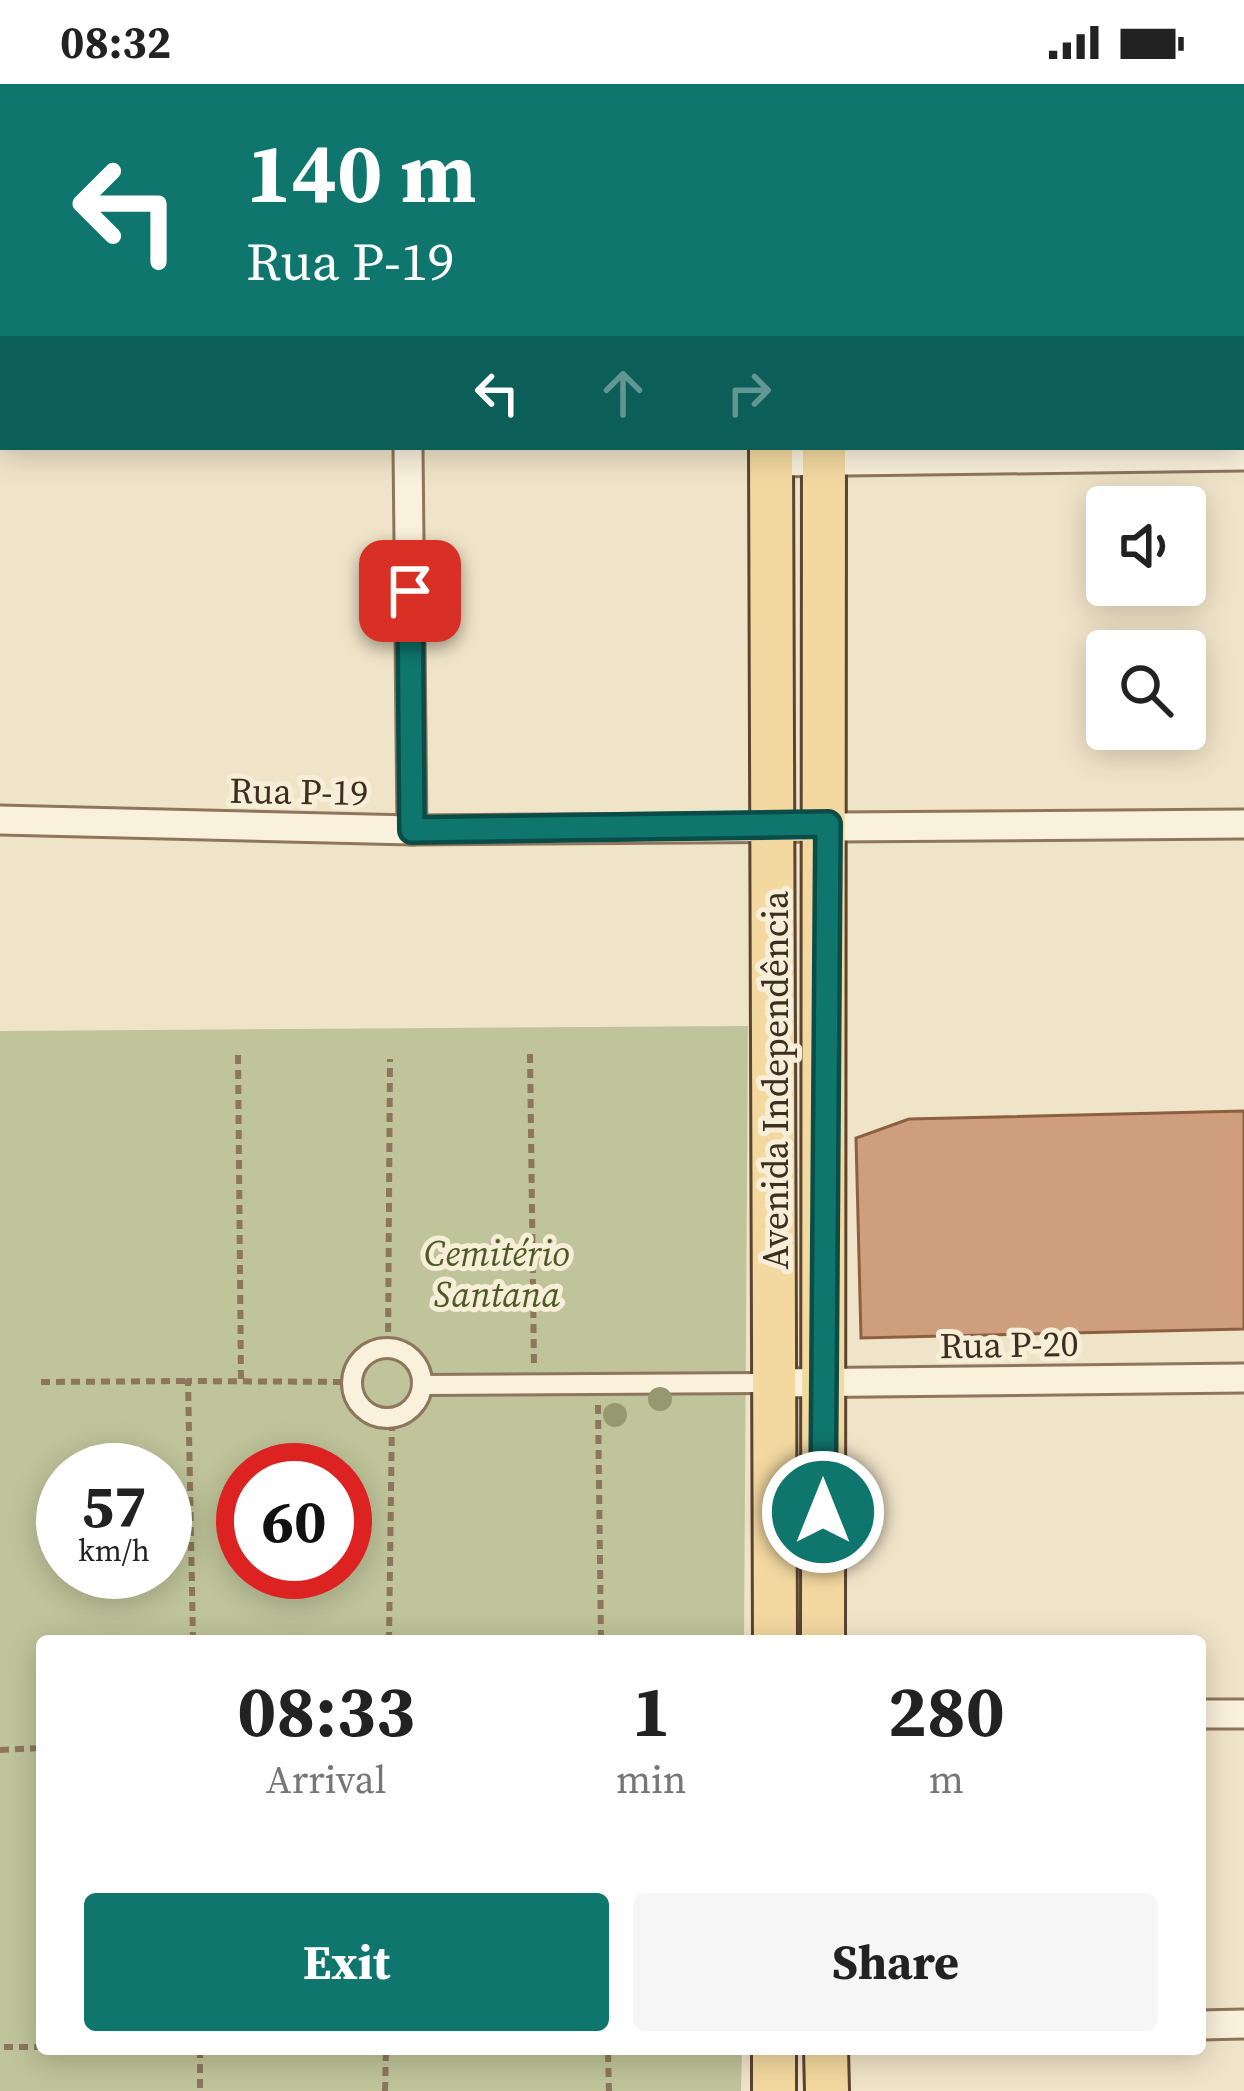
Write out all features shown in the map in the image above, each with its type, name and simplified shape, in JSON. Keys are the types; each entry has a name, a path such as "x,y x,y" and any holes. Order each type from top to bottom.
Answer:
{"main road":[{"name":"Avenida Independência","path":"824,454 828,824 824,1635"},
{"name":"Avenida Independência","path":"771,455 775,1635"},
{"path":"774,2055 774,2091"},
{"path":"826,2055 827,2091"}],"street":[{"path":"408,450 412,830"},
{"path":"771,455 1244,456"},
{"name":"Rua P-19","path":"0,820 412,830 1244,824"},
{"path":"388,1347 409,1355 422,1385 413,1408 392,1418 368,1414 359,1405 351,1382 367,1353 388,1347"},
{"name":"Rua P-20","path":"775,1383 1244,1378"},
{"path":"422,1385 775,1383"},
{"path":"1206,1714 1244,1714"},
{"path":"1206,2025 1244,2024"}],"path":[{"path":"530,1054 535,1386"},
{"path":"238,1055 241,1381"},
{"path":"388,1347 390,1059"},
{"path":"188,1381 193,1635"},
{"path":"40,1382 351,1382"},
{"path":"598,1387 601,1635"},
{"path":"389,1635 392,1418"},
{"path":"0,1750 36,1748"},
{"path":"4,2047 36,2047"},
{"path":"200,2055 200,2091"},
{"path":"385,2091 386,2055"},
{"path":"608,2055 608,2091"}],"green space":[{"name":"Cemitério Santana","path":"748,1026 744,1635 36,1635 36,2055 742,2055 741,2091 0,2091 0,1031"}],"building":[{"path":"1244,1111 1244,1329 861,1338 856,1138 909,1119"}],"route":[{"path":"410,591 412,830 828,824 823,1512"}]}
